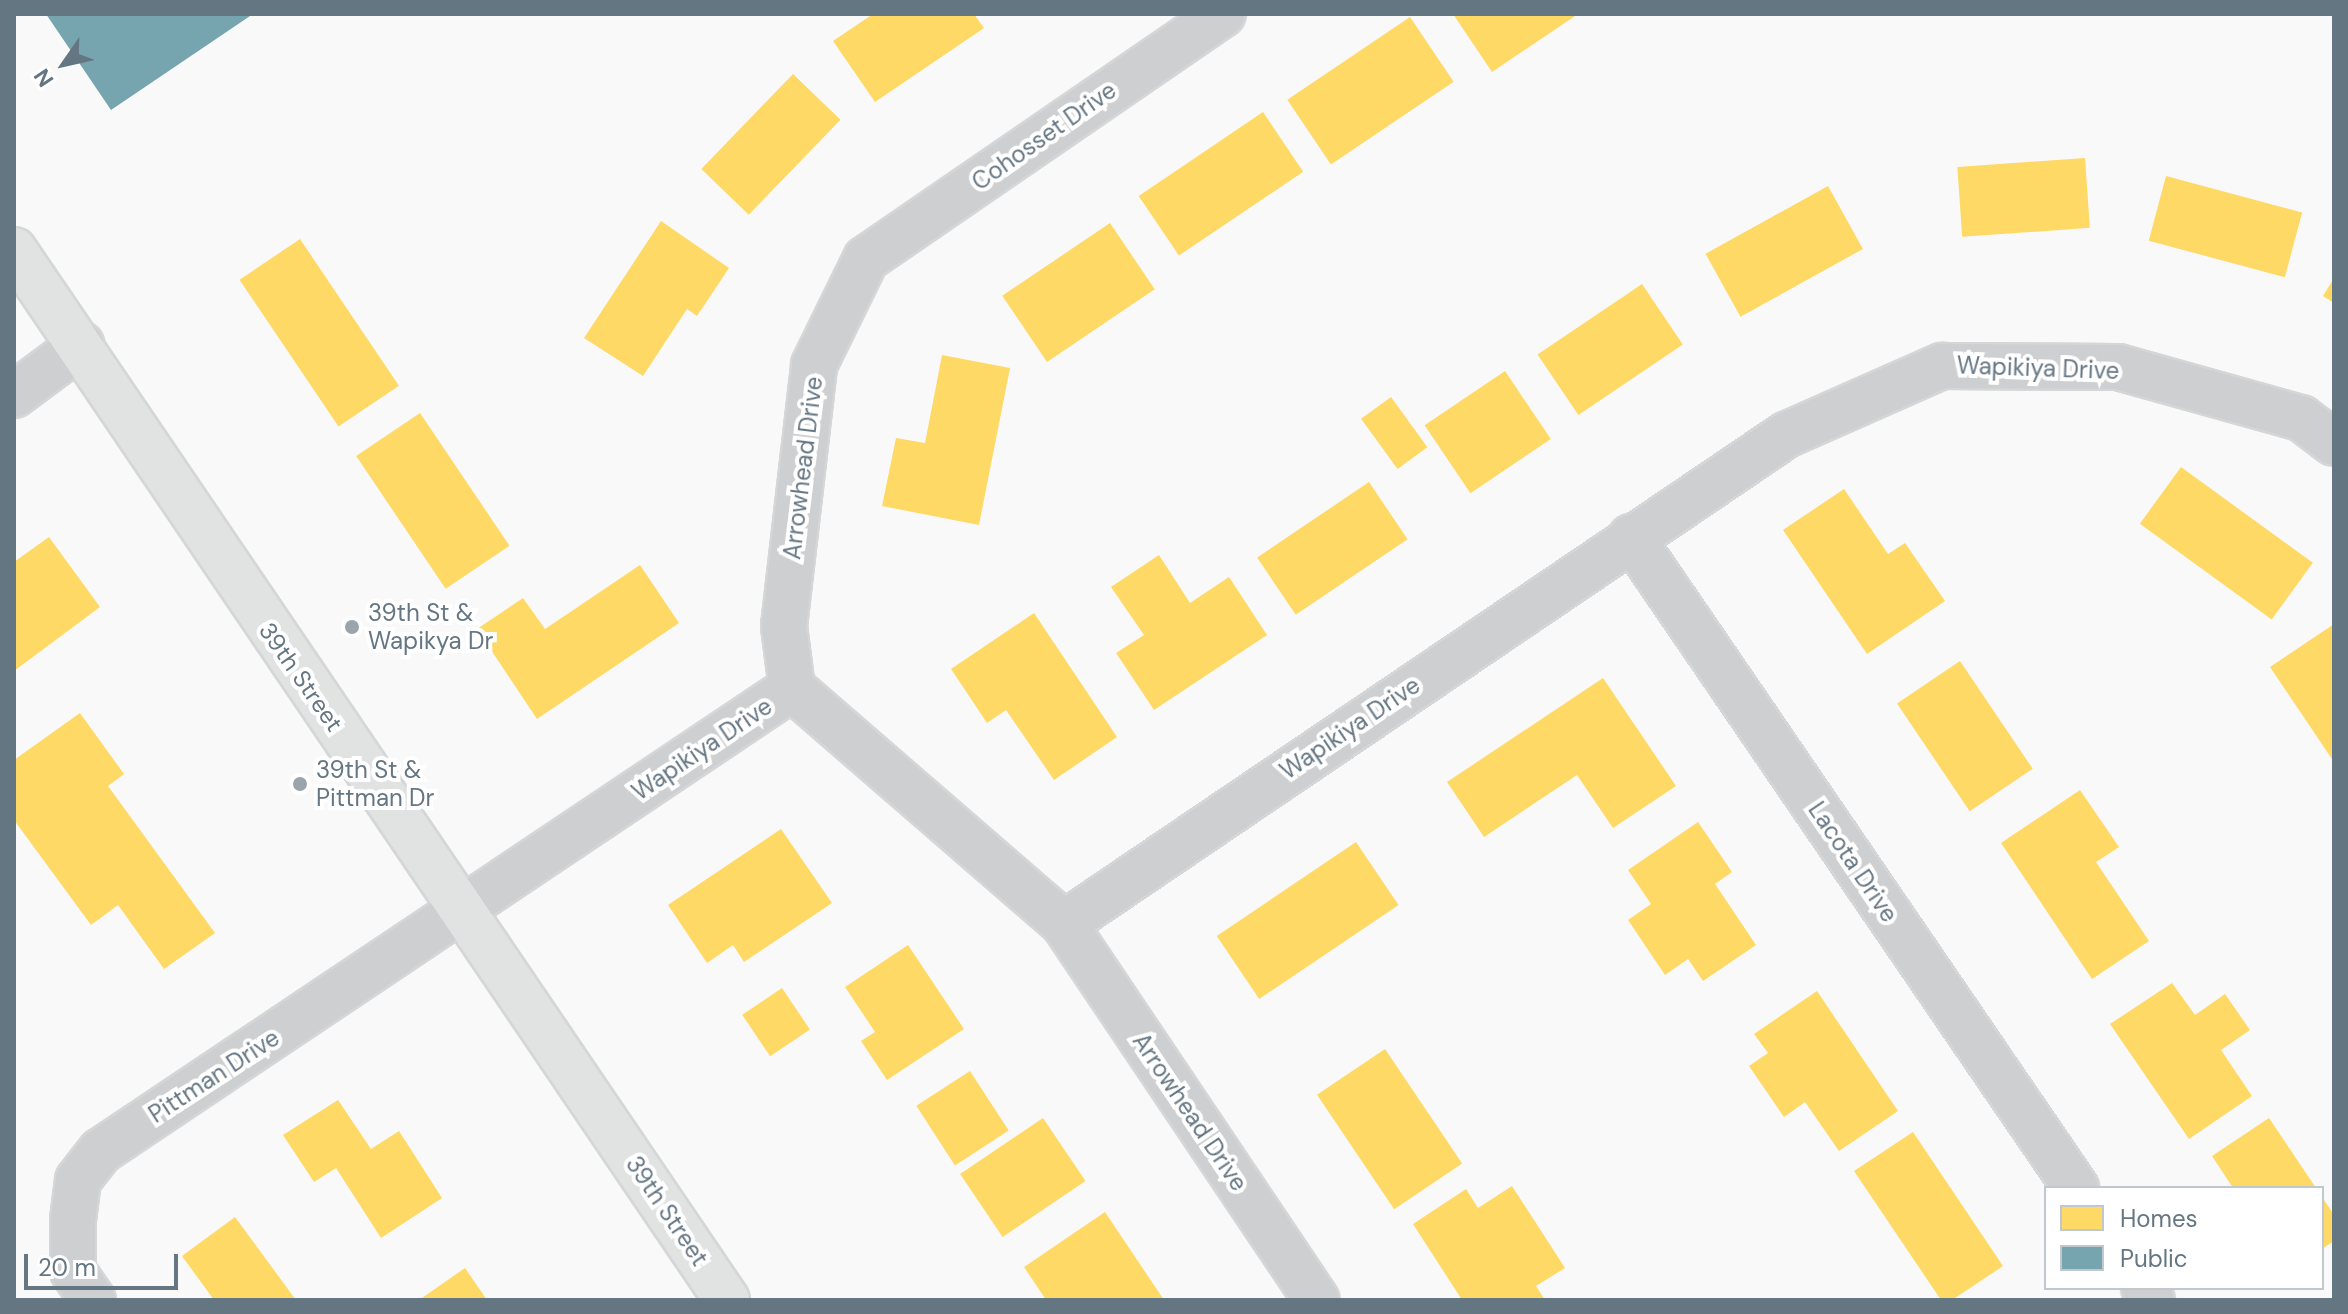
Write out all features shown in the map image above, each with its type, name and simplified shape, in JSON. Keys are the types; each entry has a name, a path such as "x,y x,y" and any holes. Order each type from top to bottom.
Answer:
{"main road":[{"name":"39th Street","path":"14,250 727,1300"}],"street":[{"name":"Cohosset Drive","path":"866,259 1223,14"},
{"name":"Arrowhead Drive","path":"792,688 784,626 814,365 866,259"},
{"path":"14,395 81,345"},
{"name":"Wapikiya Drive","path":"464,911 792,688 1064,924 1631,537 1786,435 1942,366 2118,367 2301,418 2334,443"},
{"name":"Lacota Drive","path":"1631,537 2075,1186"},
{"name":"Pittman Drive","path":"93,1300 73,1271 73,1220 78,1180 101,1151 464,911"},
{"name":"Arrowhead Drive","path":"1064,924 1317,1300"}],"building: Homes":[{"path":"873,14 974,14 984,28 875,102 833,41"},
{"path":"1453,14 1578,14 1492,72"},
{"path":"1410,17 1454,82 1331,164 1287,100"},
{"path":"793,74 840,120 749,215 701,169"},
{"path":"1263,112 1303,172 1179,256 1139,196"},
{"path":"2085,158 2090,228 1962,237 1957,167"},
{"path":"2166,176 2302,212 2285,277 2149,241"},
{"path":"1828,186 1863,249 1740,317 1706,254"},
{"path":"661,221 729,268 697,316 687,309 643,376 584,338"},
{"path":"1110,223 1155,289 1047,362 1002,296"},
{"path":"300,239 399,386 338,427 239,280"},
{"path":"2334,278 2334,303 2323,296"},
{"path":"1642,284 1683,345 1578,415 1538,354"},
{"path":"942,355 1010,368 979,525 882,506 896,438 925,443"},
{"path":"1505,371 1551,439 1470,493 1425,425"},
{"path":"1391,397 1427,447 1398,469 1361,419"},
{"path":"420,413 509,546 446,589 356,456"},
{"path":"2181,467 2313,563 2272,619 2140,524"},
{"path":"1369,482 1408,539 1296,615 1257,557"},
{"path":"1844,489 1888,554 1905,543 1945,601 1867,654 1783,530"},
{"path":"49,537 100,607 14,671 14,562"},
{"path":"1159,555 1190,603 1229,577 1267,635 1154,710 1116,653 1144,635 1111,587"},
{"path":"640,565 679,623 537,719 477,629 523,598 545,629"},
{"path":"1034,613 1117,737 1054,780 1006,710 987,723 951,669"},
{"path":"2334,624 2334,762 2270,667"},
{"path":"1960,661 2033,769 1970,811 1897,703"},
{"path":"1603,678 1676,786 1613,828 1577,775 1484,837 1447,782"},
{"path":"80,713 124,774 108,786 215,933 164,969 118,905 91,925 14,820 14,760"},
{"path":"2080,790 2119,847 2096,862 2149,941 2092,979 2001,843"},
{"path":"1698,822 1732,872 1715,884 1756,945 1703,981 1688,959 1665,975 1628,920 1651,904 1628,870"},
{"path":"781,829 832,903 744,962 733,945 707,963 668,905"},
{"path":"1356,842 1398,905 1259,999 1217,936"},
{"path":"908,945 964,1029 887,1080 861,1041 875,1032 845,987"},
{"path":"2172,983 2195,1015 2225,994 2250,1030 2221,1050 2252,1096 2189,1139 2110,1024"},
{"path":"782,988 810,1029 770,1056 742,1015"},
{"path":"1817,991 1898,1111 1839,1151 1805,1102 1784,1117 1749,1066 1768,1053 1754,1034"},
{"path":"1385,1049 1462,1163 1394,1209 1317,1095"},
{"path":"970,1071 1009,1131 955,1165 916,1106"},
{"path":"338,1100 371,1149 399,1131 442,1198 381,1238 336,1168 314,1182 283,1135"},
{"path":"1043,1118 1085,1181 1003,1237 960,1174"},
{"path":"2269,1118 2315,1186 2232,1186 2212,1156"},
{"path":"1913,1132 2003,1266 1952,1300 1941,1300 1854,1171"},
{"path":"1512,1186 1565,1268 1536,1286 1545,1300 1462,1300 1413,1224 1466,1189 1478,1208"},
{"path":"2324,1200 2334,1215 2334,1241 2324,1248"},
{"path":"1105,1212 1164,1300 1046,1300 1024,1267"},
{"path":"235,1217 296,1300 214,1300 182,1256"},
{"path":"465,1268 487,1300 419,1300"}],"building: Public":[{"path":"46,14 253,14 111,110"}],"place":[{"name":"39th St & Wapikya Dr","path":"352,627"},
{"name":"39th St & Pittman Dr","path":"300,784"}]}
